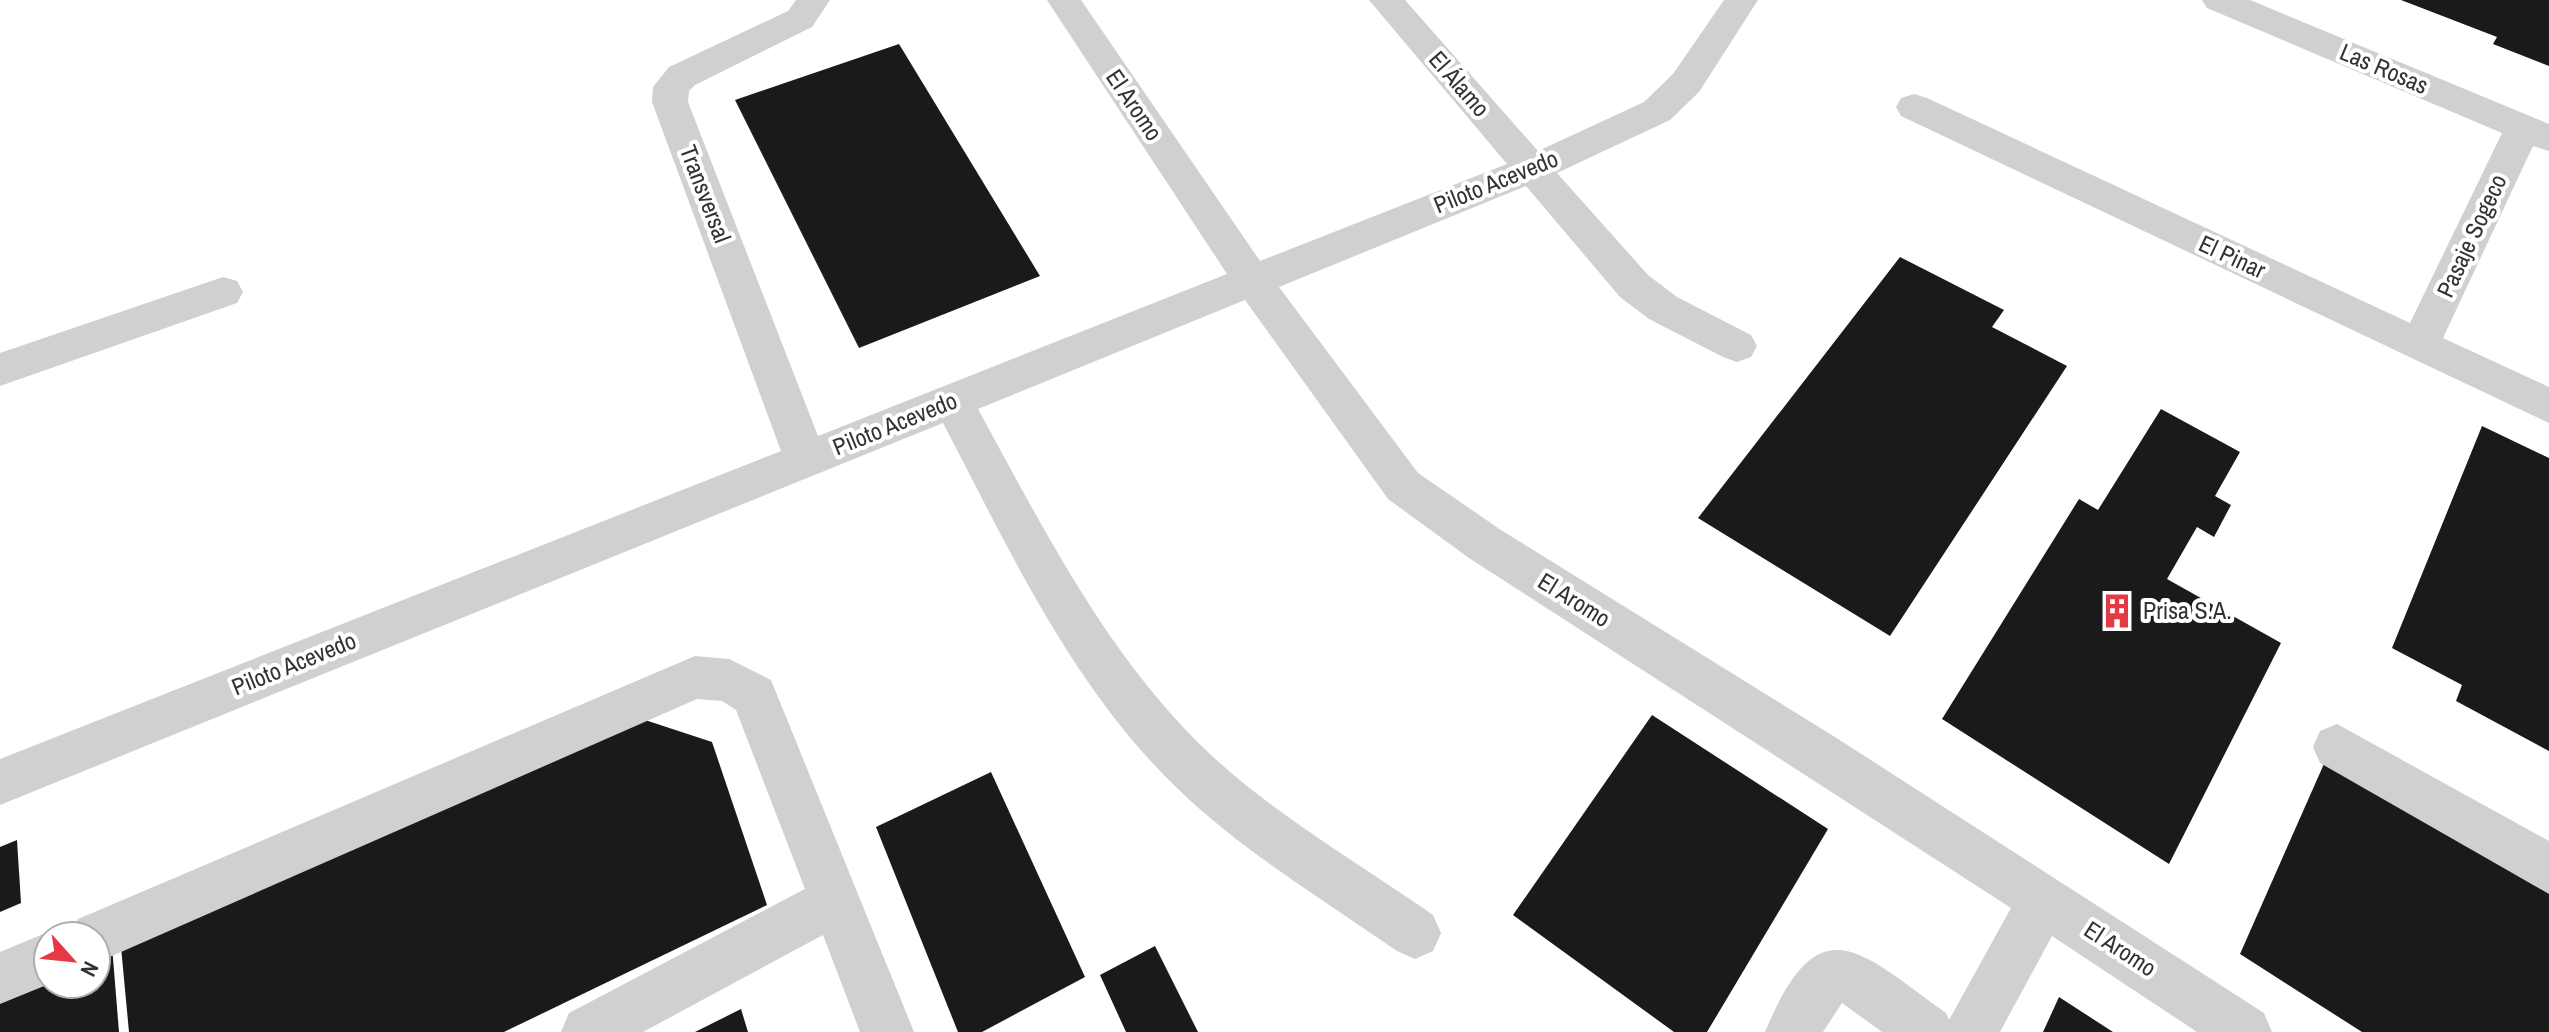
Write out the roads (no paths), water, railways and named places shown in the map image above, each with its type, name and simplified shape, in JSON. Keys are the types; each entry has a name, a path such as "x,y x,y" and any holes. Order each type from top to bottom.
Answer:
{"street":[{"name":"Transversal","path":"805,459 670,102 671,87 682,76 800,19 813,0"},
{"name":"El Aromo","path":"1064,0 1252,280 1383,461 1421,501 2044,899 2245,1032"},
{"name":"El Álamo","path":"1386,0 1641,291 1663,308 1737,346"},
{"name":"Piloto Acevedo","path":"0,782 1532,169 1657,111 1686,83 1741,0"},
{"name":"Las Rosas","path":"2219,0 2536,132"},
{"name":"El Pinar","path":"1914,107 2549,406"},
{"name":"Pasaje Sogeco","path":"2420,345 2536,132"},
{"path":"0,370 223,292"},
{"path":"952,401 1095,658 1168,746 1239,808 1415,933"},
{"path":"112,930 695,677 729,680 754,695 887,1032"},
{"path":"2337,747 2549,869"},
{"path":"1971,1032 2044,899"},
{"path":"588,1032 835,901"},
{"path":"0,978 32,965"},
{"path":"1792,1032 1829,975 1851,977 1927,1032"}],"place":[{"name":"Prisa S.A.","path":"2117,611"}]}
